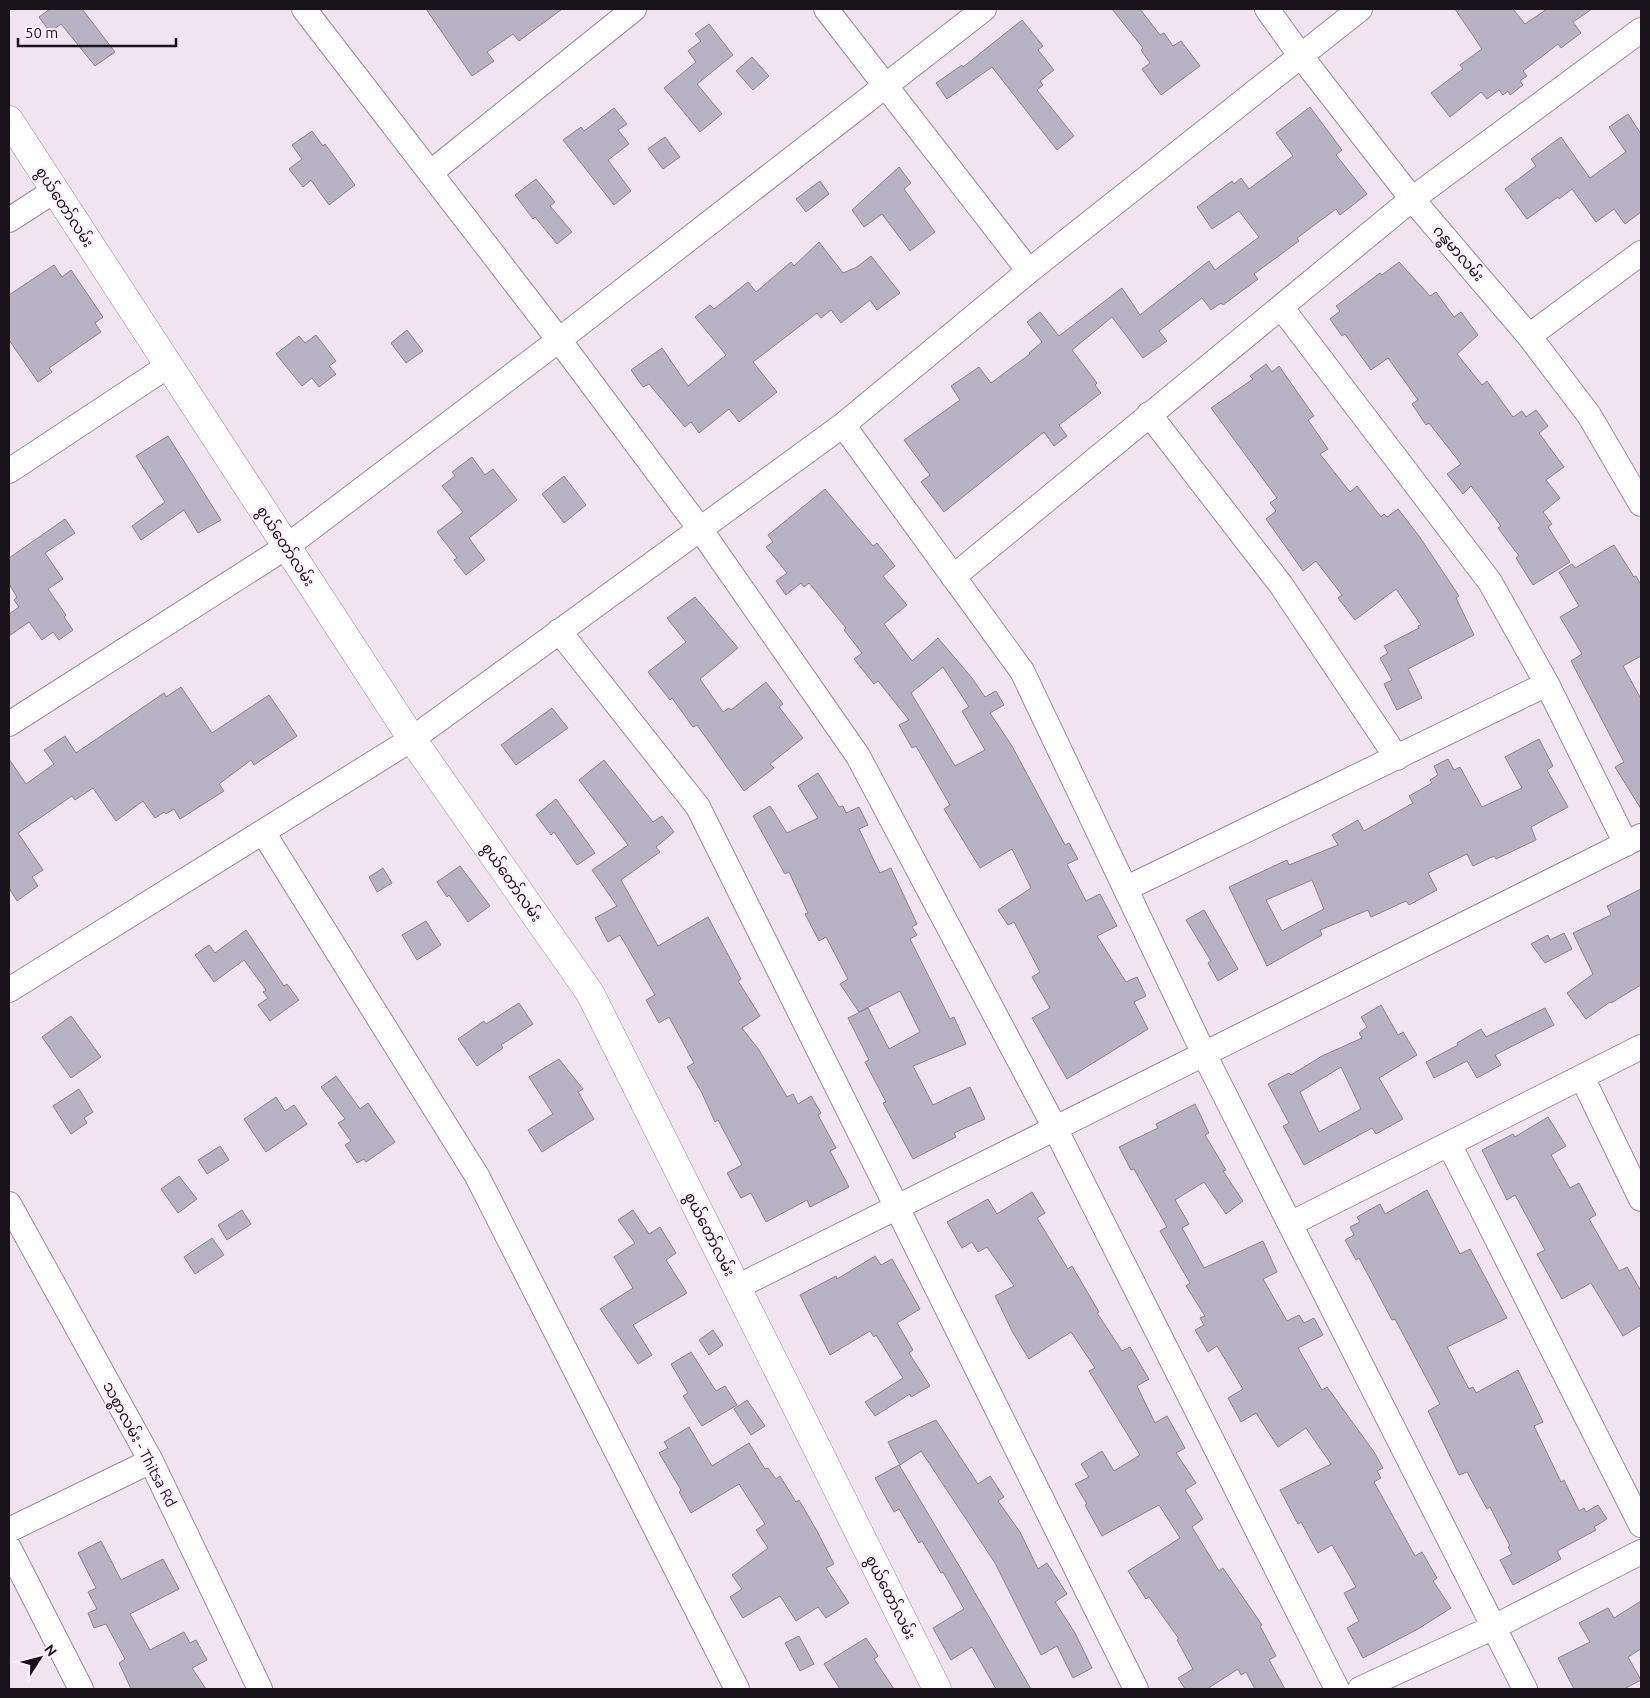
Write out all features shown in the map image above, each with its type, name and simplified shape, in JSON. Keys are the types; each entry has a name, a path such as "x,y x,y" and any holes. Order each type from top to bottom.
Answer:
{"street":[{"path":"430,173 634,9"},
{"path":"826,9 1029,271"},
{"path":"9,724 286,547 559,340 984,9"},
{"name":"ဂန္ဓမာလမ်း","path":"1267,9 1300,55 1412,199 1529,336 1589,415 1641,504"},
{"path":"9,990 412,739 843,425 1029,271 1360,9"},
{"path":"307,10 559,340 700,529 858,756 1055,1128 1337,1689"},
{"path":"953,577 1412,199 1641,30"},
{"name":"စွယ်တော်လမ်း","path":"9,120 412,739 590,993 937,1689"},
{"path":"9,220 54,191"},
{"path":"1529,336 1641,253"},
{"path":"737,1288 1633,840 1490,582 1281,307"},
{"path":"9,470 168,366"},
{"path":"1149,414 1281,585 1397,758"},
{"path":"843,425 1022,671 1127,888 1204,1054 1525,1689"},
{"path":"559,631 698,807 1136,1689"},
{"path":"1127,888 1547,684"},
{"path":"263,832 477,1176 737,1689"},
{"path":"1290,1224 1641,1046"},
{"path":"1582,1077 1641,1199"},
{"path":"1449,1144 1641,1525"},
{"name":"သစ္စာလမ်း - Thitsa Rd","path":"9,1204 151,1461 260,1689"},
{"path":"9,1530 151,1461"},
{"path":"9,1548 81,1689"},
{"path":"1360,1689 1494,1627 1641,1552"}],"building":[{"path":"50,9 82,9 115,52 95,66 61,24 50,32 39,17"},
{"path":"426,9 562,9 519,41 513,34 487,52 494,61 472,76"},
{"path":"1112,9 1140,9 1160,35 1164,33 1173,46 1181,41 1200,66 1161,95 1142,69 1150,63 1141,50 1143,48"},
{"path":"1455,9 1513,9 1525,24 1547,9 1592,9 1573,22 1581,33 1561,48 1558,44 1523,71 1527,76 1520,81 1523,85 1510,95 1508,91 1503,95 1499,90 1487,99 1481,92 1450,117 1431,93 1463,69 1460,65 1482,49"},
{"path":"1022,20 1043,46 1038,50 1054,70 1040,81 1043,85 1037,90 1074,136 1057,150 992,67 947,99 936,83 962,65 963,67"},
{"path":"709,24 733,55 697,84 722,114 700,132 664,88 696,62 688,51 701,41 695,34"},
{"path":"752,57 769,76 753,90 736,71"},
{"path":"1310,107 1342,150 1336,155 1367,194 1340,215 1336,209 1297,238 1299,241 1254,274 1258,279 1223,305 1221,303 1211,310 1202,298 1159,331 1167,341 1143,358 1112,317 1072,350 1097,383 1095,385 1101,393 1059,425 1067,436 1054,446 1044,432 944,512 921,482 930,475 904,440 960,400 951,386 979,367 991,383 1030,354 1042,342 1027,322 1040,312 1059,336 1122,288 1140,315 1209,261 1215,270 1259,237 1239,211 1212,229 1197,207 1232,181 1234,184 1241,178 1249,189 1293,156 1276,133"},
{"path":"614,108 627,124 618,130 629,144 608,160 631,191 614,205 563,140 581,127 584,131"},
{"path":"1628,114 1641,134 1641,212 1625,224 1614,209 1596,222 1572,189 1527,219 1505,189 1536,166 1531,159 1561,137 1590,178 1626,152 1609,127"},
{"path":"312,131 323,146 325,144 355,185 329,205 311,180 303,187 289,169 302,159 292,145"},
{"path":"665,137 680,157 663,169 648,149"},
{"path":"899,167 911,183 904,189 935,232 910,251 882,214 864,227 852,210"},
{"path":"536,179 555,202 550,206 572,232 557,244 535,217 533,219 515,195"},
{"path":"820,181 829,194 806,212 796,199"},
{"path":"819,242 843,273 857,267 871,256 900,293 877,310 870,300 841,323 831,310 821,318 817,313 753,362 777,392 739,422 729,409 699,433 691,422 685,427 649,384 643,387 631,370 662,348 688,386 726,355 695,317 710,305 714,309 748,282 756,292 791,262 794,266"},
{"path":"1399,262 1430,296 1436,292 1454,317 1461,312 1478,335 1457,354 1482,385 1487,381 1513,417 1522,411 1526,417 1536,410 1548,426 1539,433 1564,467 1546,480 1560,498 1543,512 1552,524 1548,527 1570,562 1533,585 1516,558 1519,556 1498,528 1501,526 1471,486 1463,494 1447,474 1461,464 1429,423 1426,425 1412,404 1418,400 1388,358 1371,370 1345,334 1342,336 1330,319 1340,311 1336,306 1380,273 1382,275"},
{"path":"54,265 62,277 71,270 103,317 95,323 101,332 49,368 52,372 38,382 9,340 9,295"},
{"path":"407,330 423,351 406,363 391,343"},
{"path":"316,335 336,361 329,366 336,374 319,387 312,378 302,386 276,354 299,336 305,343"},
{"path":"1266,364 1272,372 1279,366 1314,416 1308,420 1328,449 1320,454 1350,492 1357,486 1381,517 1384,514 1387,517 1398,509 1419,536 1459,596 1456,598 1474,635 1408,669 1422,698 1397,710 1384,684 1392,680 1380,658 1388,653 1384,646 1419,628 1418,626 1421,625 1396,589 1355,620 1338,598 1342,595 1316,561 1303,571 1266,519 1276,511 1270,503 1277,498 1211,408 1253,379 1250,376"},
{"path":"168,436 221,520 198,533 184,510 141,540 132,526 165,502 136,456"},
{"path":"472,457 485,475 493,469 517,500 469,538 485,560 466,575 454,560 457,558 437,532 463,512 442,486 455,476 452,472"},
{"path":"564,476 586,505 564,523 542,494"},
{"path":"825,489 873,546 877,543 895,566 883,576 907,605 884,624 912,661 938,638 972,678 985,697 996,691 1004,705 990,713 1012,746 1065,845 1069,843 1078,859 1067,864 1086,901 1100,894 1117,926 1097,936 1126,982 1137,977 1146,996 1134,1002 1148,1029 1067,1079 1032,1018 1050,1008 1032,977 1040,972 1014,922 1008,925 998,910 1031,888 1012,849 980,868 944,809 950,805 916,746 912,748 899,725 909,720 878,681 874,684 854,659 862,653 844,630 846,628 809,583 804,587 801,583 786,595 776,581 787,573 766,547 773,542 768,535","holes":["943,667 969,707 962,711 985,750 955,766 911,693"]},
{"path":"65,519 75,533 45,553 63,579 48,589 66,615 64,617 73,630 59,640 53,632 42,640 29,622 9,636 9,614 19,607 14,600 17,597 9,584 9,558"},
{"path":"1614,545 1641,585 1641,656 1623,666 1641,699 1641,809 1615,767 1624,762 1571,661 1582,654 1560,617 1579,606 1559,572 1572,564 1575,568"},
{"path":"695,597 738,648 700,679 723,712 729,708 731,710 766,682 783,704 779,707 803,738 770,764 774,768 744,791 697,725 693,727 672,698 670,700 648,672 686,642 667,618"},
{"path":"181,687 212,733 269,695 297,736 254,765 251,760 219,784 224,791 180,819 174,809 166,814 164,812 155,818 143,801 116,821 93,788 75,800 72,796 18,833 43,870 32,877 38,886 17,901 9,888 9,759 26,784 54,764 44,750 65,736 76,753 164,693 166,697"},
{"path":"552,708 568,728 516,765 501,745"},
{"path":"1539,739 1553,766 1547,770 1568,807 1531,827 1536,840 1496,859 1494,856 1473,866 1467,854 1428,873 1437,890 1409,905 1406,901 1371,917 1368,910 1320,930 1322,935 1267,966 1229,887 1287,860 1289,865 1338,845 1332,835 1358,820 1364,831 1413,803 1409,796 1432,783 1430,780 1438,775 1434,766 1448,759 1454,770 1460,767 1482,807 1522,788 1505,757","holes":["1312,880 1324,909 1282,931 1266,900"]},
{"path":"604,760 653,822 662,816 674,832 656,847 660,852 621,880 658,946 708,917 741,979 738,981 760,1016 742,1028 759,1050 787,1097 793,1094 798,1104 811,1096 821,1113 818,1115 836,1148 830,1151 849,1187 810,1207 807,1200 766,1222 751,1193 741,1198 727,1173 742,1165 718,1120 715,1122 702,1093 687,1067 694,1063 669,1017 659,1023 646,1000 655,995 620,935 608,942 595,918 617,906 592,870 628,845 579,780"},
{"path":"818,773 839,807 843,806 846,813 859,807 868,825 859,829 880,873 891,868 917,924 912,927 917,935 910,939 950,1019 954,1017 966,1044 913,1066 933,1105 970,1087 985,1119 954,1133 956,1137 913,1159 883,1103 886,1102 865,1062 869,1060 848,1018 868,1008 889,1049 920,1032 900,991 859,1012 840,984 848,979 826,937 819,941 805,914 808,913 789,872 785,874 753,816 770,806 787,833 818,818 798,786"},
{"path":"556,799 595,853 577,865 554,832 551,835 536,815"},
{"path":"460,866 490,906 468,922 449,895 447,897 437,882"},
{"path":"383,868 392,883 377,892 369,877"},
{"path":"1641,889 1641,985 1610,1002 1586,1019 1567,993 1593,974 1573,933 1611,915 1607,906"},
{"path":"1204,910 1238,969 1218,981 1208,963 1211,961 1186,920"},
{"path":"426,921 441,945 417,960 402,935"},
{"path":"246,930 284,986 287,984 299,1000 270,1021 258,1005 268,998 263,992 266,990 244,960 214,982 195,955 209,945 215,953"},
{"path":"1564,933 1572,949 1545,963 1531,944 1548,935 1550,940"},
{"path":"519,1003 533,1024 501,1045 503,1048 477,1066 458,1039 484,1021 486,1024"},
{"path":"1381,1005 1398,1035 1403,1032 1417,1055 1379,1078 1403,1119 1376,1134 1372,1128 1304,1165 1283,1126 1289,1123 1268,1084 1289,1073 1291,1075 1322,1056 1362,1038 1359,1033 1367,1027 1361,1017","holes":["1341,1067 1361,1109 1319,1132 1300,1092"]},
{"path":"1545,1008 1554,1025 1495,1055 1501,1065 1477,1078 1467,1061 1434,1078 1426,1062 1458,1045 1457,1043 1481,1029 1486,1037"},
{"path":"71,1016 101,1057 71,1078 42,1037"},
{"path":"559,1059 583,1089 578,1092 594,1119 542,1152 528,1130 553,1114 529,1077"},
{"path":"336,1076 360,1109 368,1103 395,1142 366,1162 364,1159 357,1163 345,1145 351,1141 338,1123 345,1119 321,1087"},
{"path":"79,1089 93,1112 84,1118 87,1123 71,1134 53,1106"},
{"path":"276,1097 285,1111 294,1105 307,1124 266,1152 244,1119"},
{"path":"1195,1104 1209,1133 1205,1135 1226,1170 1223,1171 1243,1201 1226,1214 1204,1182 1175,1200 1189,1224 1182,1228 1204,1268 1263,1241 1277,1272 1263,1279 1287,1321 1299,1315 1304,1323 1314,1318 1323,1335 1298,1348 1322,1390 1327,1387 1374,1452 1383,1468 1377,1471 1381,1478 1374,1482 1415,1556 1422,1552 1437,1578 1433,1581 1451,1608 1418,1629 1363,1658 1347,1628 1359,1621 1344,1593 1356,1587 1332,1545 1318,1553 1301,1522 1298,1524 1280,1490 1331,1464 1306,1428 1278,1447 1256,1413 1241,1422 1228,1398 1243,1389 1217,1346 1208,1352 1195,1330 1204,1325 1200,1318 1205,1316 1186,1286 1190,1283 1160,1231 1167,1227 1134,1169 1131,1170 1119,1147 1158,1128 1156,1124"},
{"path":"1548,1117 1566,1146 1551,1155 1570,1188 1579,1183 1596,1215 1589,1219 1619,1271 1627,1267 1641,1291 1641,1325 1623,1336 1591,1283 1562,1299 1537,1254 1545,1250 1515,1195 1507,1200 1482,1150 1513,1134 1515,1137"},
{"path":"220,1146 229,1160 207,1174 198,1160"},
{"path":"179,1176 197,1199 178,1213 161,1189"},
{"path":"1427,1190 1460,1254 1470,1249 1507,1318 1447,1347 1469,1389 1473,1387 1476,1393 1518,1370 1543,1422 1534,1426 1561,1482 1564,1480 1579,1511 1584,1508 1586,1512 1598,1505 1607,1519 1594,1527 1596,1530 1557,1551 1561,1559 1513,1585 1500,1560 1512,1554 1508,1547 1510,1546 1490,1507 1487,1509 1467,1472 1459,1475 1428,1411 1440,1404 1395,1319 1392,1320 1359,1258 1356,1260 1345,1240 1354,1235 1350,1227 1360,1222 1357,1217 1380,1204 1385,1214"},
{"path":"1032,1192 1045,1213 1037,1218 1068,1269 1072,1266 1099,1312 1097,1313 1122,1351 1130,1347 1149,1379 1137,1386 1155,1423 1167,1416 1185,1448 1176,1453 1196,1483 1185,1490 1203,1519 1192,1527 1219,1571 1223,1568 1262,1625 1260,1626 1276,1656 1269,1660 1285,1689 1255,1689 1246,1672 1241,1675 1238,1669 1207,1689 1185,1689 1178,1678 1193,1669 1177,1640 1179,1639 1149,1597 1146,1599 1128,1571 1180,1538 1159,1505 1102,1536 1085,1505 1087,1504 1075,1484 1089,1477 1081,1464 1102,1451 1114,1471 1140,1455 1089,1371 1095,1368 1071,1332 1029,1359 1013,1333 995,1296 1014,1286 987,1247 978,1252 972,1242 962,1248 947,1222 988,1199 997,1214"},
{"path":"242,1210 251,1224 227,1240 218,1225"},
{"path":"633,1210 649,1234 660,1227 676,1253 666,1260 687,1293 633,1325 652,1355 638,1364 600,1309 633,1288 614,1257 635,1243 618,1220"},
{"path":"212,1238 224,1255 195,1274 184,1257"},
{"path":"875,1256 881,1265 892,1259 920,1309 897,1323 913,1350 909,1353 930,1386 911,1397 910,1394 875,1416 865,1402 903,1378 876,1335 874,1337 870,1331 830,1355 800,1295 836,1276 837,1279"},
{"path":"713,1330 723,1345 709,1355 699,1340"},
{"path":"691,1352 716,1391 725,1386 737,1405 702,1426 683,1396 688,1393 671,1364"},
{"path":"747,1400 765,1426 751,1435 734,1409"},
{"path":"936,1420 978,1484 990,1476 1004,1497 998,1501 1020,1532 1038,1569 1047,1563 1067,1594 1055,1602 1075,1633 1092,1668 1073,1678 1057,1646 1041,1655 995,1563 921,1451 900,1465 888,1442"},
{"path":"689,1427 712,1466 749,1443 765,1469 768,1468 776,1479 780,1476 796,1502 799,1500 817,1531 834,1564 826,1568 849,1603 826,1618 818,1607 796,1621 780,1596 743,1618 730,1597 742,1589 732,1575 768,1548 756,1530 765,1524 739,1484 691,1513 679,1492 681,1490 659,1453 668,1448 664,1442"},
{"path":"899,1465 1031,1689 996,1689 972,1647 951,1660 933,1628 964,1609 943,1572 941,1573 922,1541 919,1543 899,1509 894,1512 875,1478"},
{"path":"101,1541 121,1580 163,1559 179,1589 130,1614 150,1650 184,1632 190,1643 196,1640 207,1660 192,1668 206,1689 131,1689 119,1663 125,1659 106,1624 94,1628 88,1613 97,1609 88,1592 96,1588 78,1553"},
{"path":"1641,1601 1641,1649 1628,1657 1641,1680 1624,1689 1574,1689 1558,1658 1590,1642 1579,1623 1608,1608 1614,1618"},
{"path":"799,1636 814,1664 800,1671 785,1643"},
{"path":"866,1638 878,1656 874,1659 894,1689 840,1689 824,1664"}]}
